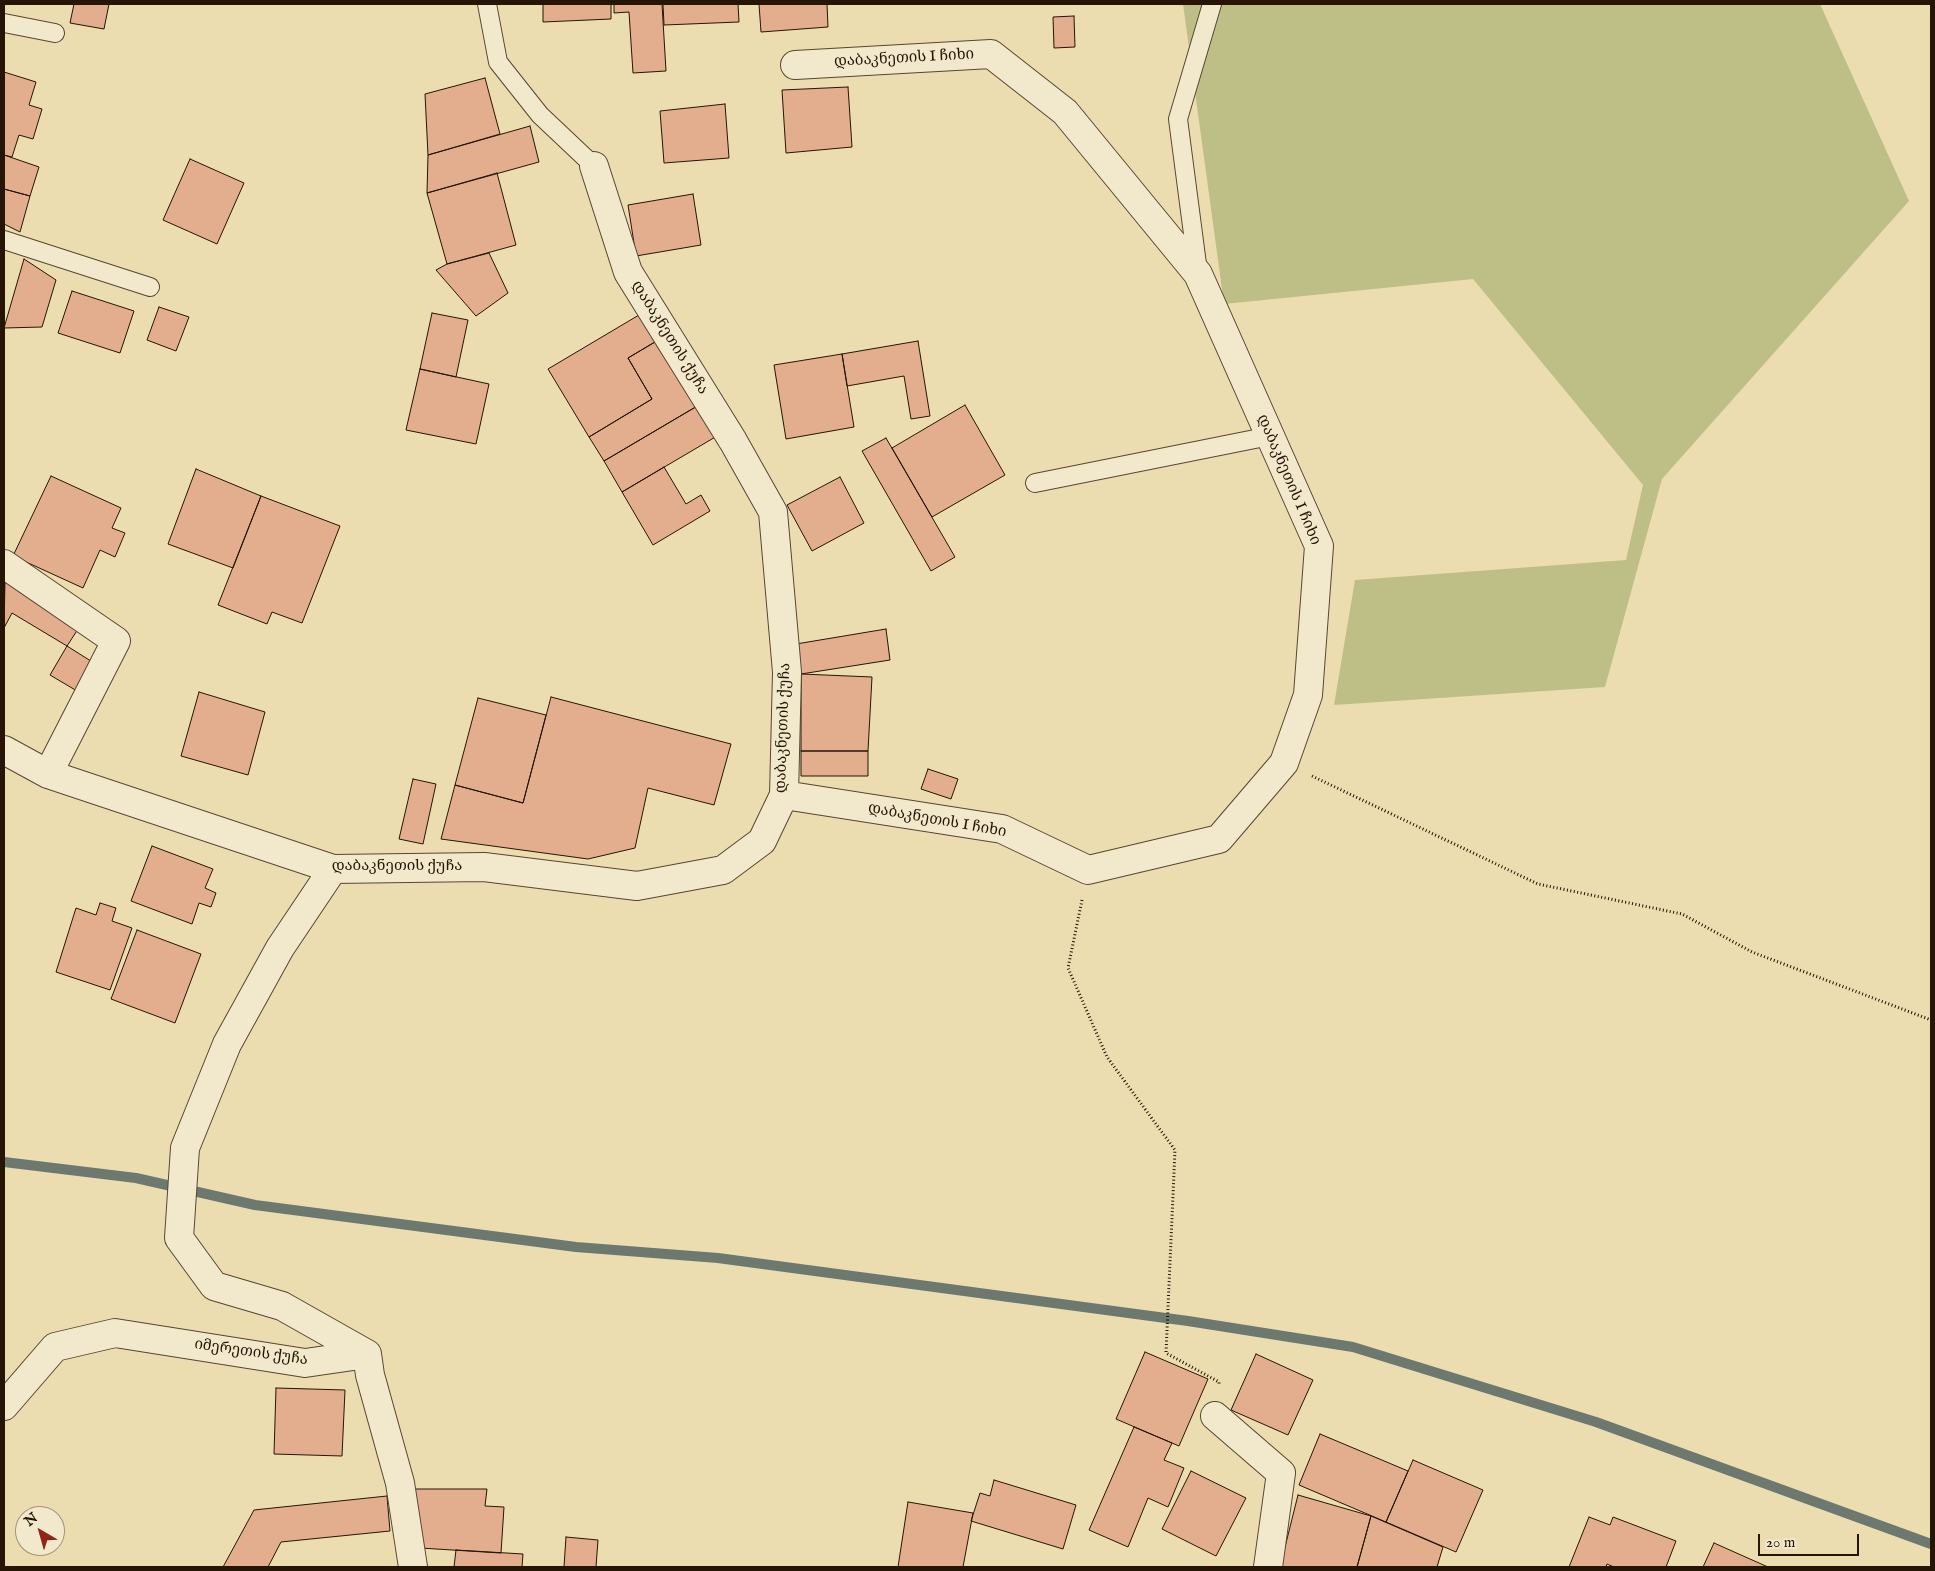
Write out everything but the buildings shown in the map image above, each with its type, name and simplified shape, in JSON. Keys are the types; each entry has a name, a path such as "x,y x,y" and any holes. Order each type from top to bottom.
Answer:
{"street":[{"name":"დაბაკნეთის I ჩიხი","path":"784,795 1002,829 1088,870 1219,839 1284,763 1308,695 1319,546 1198,274 1065,112 991,54 794,65"},
{"name":"დაბაკნეთის ქუჩა","path":"4,750 48,774 333,869 484,867 637,886 723,870 762,841 784,795 787,672 773,512 733,441 628,272 594,166"},
{"path":"4,564 116,641 48,774"},
{"path":"333,869 280,948 227,1044 185,1148 179,1238 214,1286 282,1306 367,1354 370,1375 400,1483 413,1567"},
{"name":"იმერეთის ქუჩა","path":"4,1406 56,1347 115,1333 305,1362 367,1354"},
{"path":"1215,1416 1281,1473 1268,1567"}],"lane":[{"path":"487,4 498,62 540,115 594,166"},
{"path":"1198,274 1178,119 1212,4"},
{"path":"4,24 55,33"},
{"path":"4,240 150,287"},
{"path":"1035,484 1270,436"}],"path":[{"path":"1284,763 1538,884 1682,914 1752,952 1931,1020"},
{"path":"1088,870 1068,968 1107,1057 1175,1150 1166,1353 1219,1382 1215,1416"}],"green space":[{"path":"1183,4 1820,4 1909,201 1662,479 1605,687 1334,705 1355,580 1626,560 1643,485 1473,279 1224,304"}],"waterway":[{"path":"4,1162 136,1178 255,1205 576,1247 718,1258 1188,1321 1353,1347 1596,1422 1931,1544"}]}
